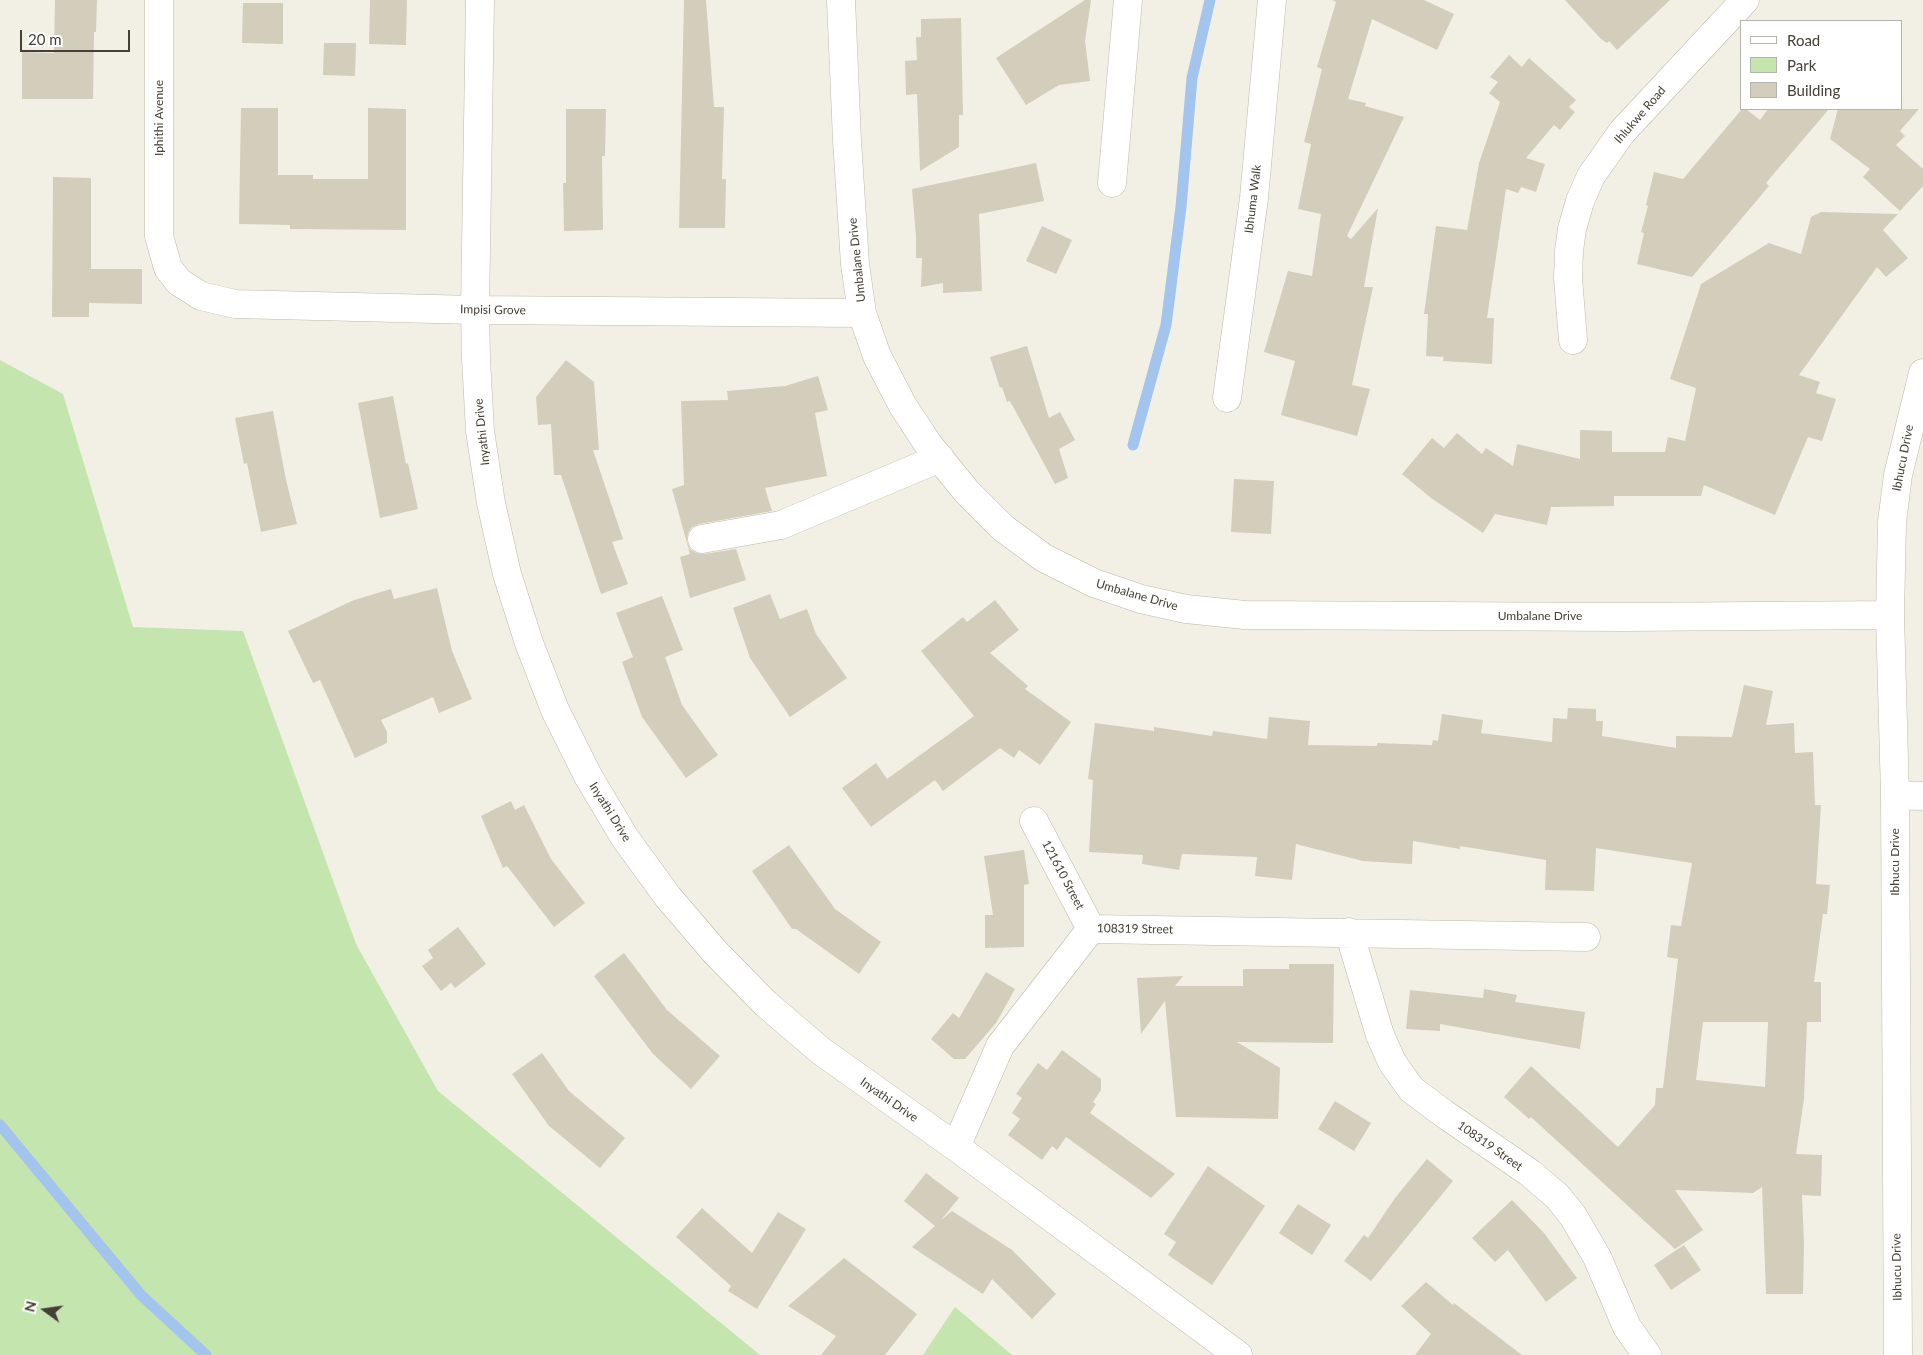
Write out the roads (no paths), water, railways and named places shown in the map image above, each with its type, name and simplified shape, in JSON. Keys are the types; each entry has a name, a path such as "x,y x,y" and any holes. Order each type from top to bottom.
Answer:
{"street":[{"name":"Iphithi Avenue","path":"159,0 159,236"},
{"name":"Inyathi Drive","path":"480,0 475,310 480,431 491,503 507,574 529,643 555,710 588,776 625,838 662,890 715,952 766,1004 821,1051 956,1147 1238,1355"},
{"name":"Umbalane Drive","path":"841,0 855,264 862,313 877,356 889,382 928,444 967,492 1003,528 1044,558 1094,583 1141,599 1186,609 1245,615 1633,617 1890,615"},
{"path":"1112,182 1128,0"},
{"name":"Ibhuma Walk","path":"1227,398 1254,198 1272,0"},
{"name":"Ihlukwe Road","path":"1572,340 1568,278 1569,251 1572,229 1580,200 1591,176 1622,132 1745,0"},
{"name":"Impisi Grove","path":"159,236 168,268 179,282 201,296 235,304 475,310 862,313"},
{"name":"Ibhucu Drive","path":"1898,1355 1895,795 1890,615 1892,522 1898,474 1923,373"},
{"path":"702,539 781,525 940,458"},
{"path":"1895,795 1923,796"},
{"name":"121610 Street","path":"1034,821 1091,928"},
{"name":"108319 Street","path":"956,1147 1000,1046 1091,928 1586,937"},
{"name":"108319 Street","path":"1349,932 1380,1035 1392,1062 1411,1089 1442,1113 1530,1173 1558,1197 1578,1224 1596,1257 1627,1326 1648,1355"}],"waterway":[{"path":"1133,445 1166,325 1181,207 1192,78 1210,0"},
{"path":"0,1125 141,1295 206,1355"}]}
